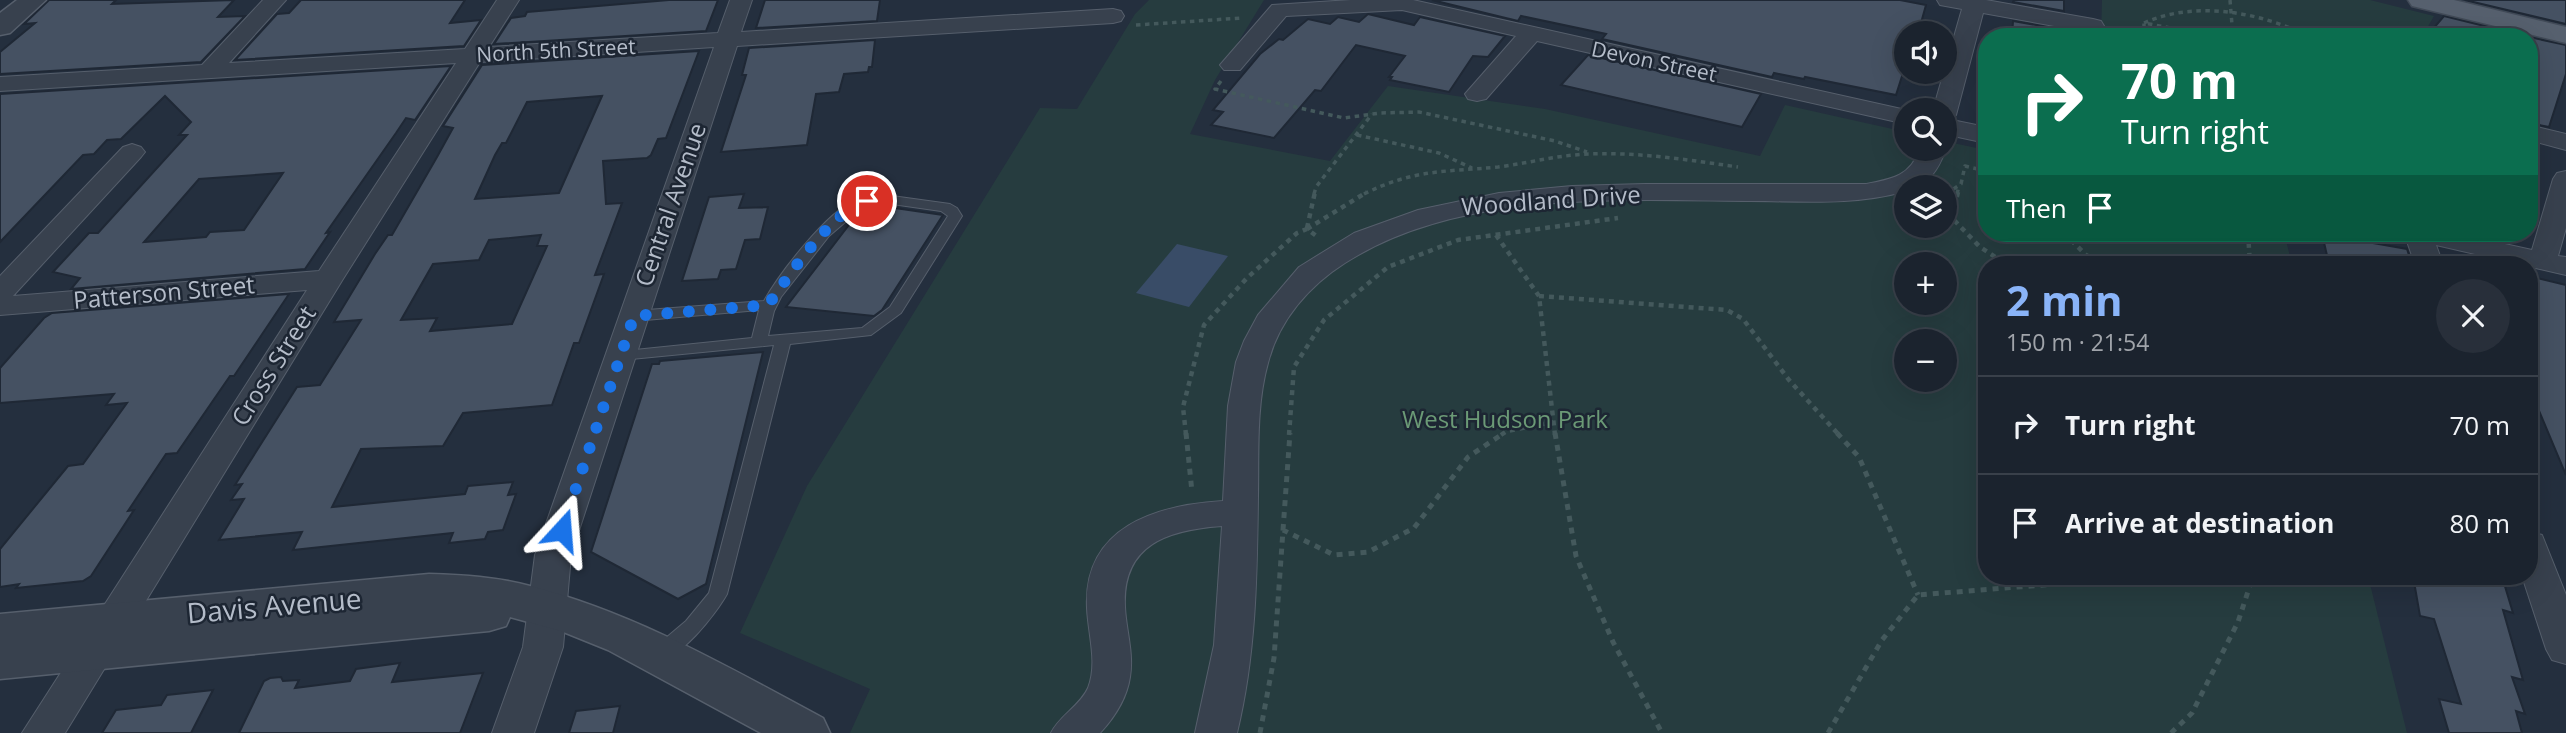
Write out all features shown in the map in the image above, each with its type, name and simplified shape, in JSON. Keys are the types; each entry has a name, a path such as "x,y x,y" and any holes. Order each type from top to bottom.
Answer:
{"main road":[{"path":"2421,0 2537,28"},
{"path":"2538,28 2566,35"}],"street":[{"path":"0,27 33,0"},
{"path":"208,72 275,0"},
{"name":"Cross Street","path":"43,733 328,279 508,0"},
{"name":"Central Avenue","path":"513,733 543,648 553,555 741,0"},
{"path":"977,24 978,0"},
{"path":"1948,0 1974,2 2093,26"},
{"path":"1232,65 1288,6 1402,2"},
{"name":"Devon Street","path":"1402,2 1530,35 1894,114"},
{"path":"1949,98 1974,2"},
{"name":"North 5th Street","path":"0,84 977,24 1119,21"},
{"path":"1477,94 1530,35"},
{"path":"1957,129 1978,133"},
{"path":"2538,134 2566,142"},
{"path":"0,293 132,152"},
{"name":"Woodland Drive","path":"1216,733 1228,686 1234,643 1244,407 1252,363 1267,325 1290,292 1318,267 1415,218 1449,209 1593,194 1826,193 1880,189 1917,176 1936,161"},
{"path":"2555,263 2566,179"},
{"path":"2459,242 2523,256"},
{"name":"Patterson Street","path":"0,306 328,279"},
{"path":"1072,733 1100,705 1108,689 1112,660 1105,588 1112,561 1133,539 1164,523 1205,514 1240,512"},
{"path":"2538,570 2566,649"},
{"name":"Davis Avenue","path":"0,632 106,636 547,608 660,654 805,733"},
{"name":"Davis Avenue","path":"0,660 106,636"}],"lane":[{"path":"621,355 783,341 866,332 896,310 955,216 953,211 946,207 882,200 856,204 812,246 768,305 759,343"},
{"path":"634,316 768,305"},
{"path":"660,654 695,625 718,594 783,341"}],"path":[{"path":"2230,0 2232,28"},
{"path":"2218,5 2276,19 2293,28"},
{"path":"2144,28 2144,23 2158,10"},
{"path":"1119,21 1250,18"},
{"path":"2144,23 2170,28"},
{"path":"1232,65 1215,89 1344,118 1419,112 1555,141 1591,154"},
{"path":"1307,229 1316,187 1372,114"},
{"path":"1356,135 1439,153 1473,168"},
{"path":"1957,160 1965,166 1978,169"},
{"path":"1965,166 1952,218 1980,247 1994,256"},
{"path":"1260,733 1270,694 1278,640 1294,367 1324,320 1388,267 1458,240 1621,218"},
{"path":"1496,234 1539,296 1553,422 1576,556 1613,642 1661,733"},
{"path":"2073,242 2088,256"},
{"path":"1539,296 1727,310 1743,319 1789,380 1859,457 1918,595"},
{"path":"1283,530 1334,555 1368,552 1414,528 1468,457 1507,431 1553,422"},
{"path":"1828,733 1882,640 1918,595 2035,585"},
{"path":"2172,733 2192,713 2238,622 2250,585"}],"green space":[{"name":"West Hudson Park","path":"1149,0 1264,0 1215,80 1190,134 1330,161 1388,86 1545,109 1760,156 1785,105 1894,129 1894,161 1957,161 1957,144 1978,148 1978,242 2286,242 2290,256 1978,256 1978,585 2370,585 2407,733 850,733 870,689 740,633 807,486 1040,108 1077,109 1135,14"},
{"path":"2102,0 2370,0 2434,16 2427,28 2101,28"}],"water":[{"path":"1177,244 1228,256 1189,307 1136,293"}],"building":[{"path":"49,0 116,0 112,4 234,0 218,17 245,16 201,62 0,74 0,52 35,23 24,24"},
{"path":"301,0 465,0 450,23 481,20 464,46 235,60 277,14 289,13"},
{"path":"669,0 718,0 706,31 494,44 511,18 525,16 527,12"},
{"path":"765,0 880,0 877,21 756,28"},
{"path":"1432,0 1900,0 1926,5 1922,21 1894,21 1894,84 1900,84 1896,95 1805,77 1804,79 1774,73 1772,77 1602,39 1606,34 1521,16 1518,21"},
{"path":"2064,0 2064,11 2013,2"},
{"path":"2465,0 2566,0 2566,24"},
{"path":"1368,14 1414,25 1420,17 1505,36 1488,57 1473,56 1449,92 1390,80 1392,77 1389,77 1405,56 1356,45 1321,91 1315,90 1274,138 1211,125 1223,112 1213,110 1260,54 1279,39 1283,40 1308,19 1330,24 1338,17 1359,22"},
{"path":"2444,16 2493,28 2434,28"},
{"path":"2013,21 2053,28 2013,28"},
{"path":"2538,39 2566,45 2566,74 2549,127 2538,125"},
{"path":"875,40 872,67 869,67 868,72 844,74 839,92 816,94 807,145 721,152 746,75 742,75 749,48"},
{"path":"699,51 666,138 658,139 647,158 603,161 606,204 622,203 595,275 604,274 579,343 574,343 552,405 463,413 443,446 361,449 332,507 465,494 468,486 513,482 508,495 516,494 503,530 488,532 485,539 449,543 453,533 293,550 302,532 219,540 244,499 231,500 242,484 235,485 297,387 320,385 361,320 334,322 375,254 388,235 392,235 437,157 453,128 443,126 482,65","holes":["602,96 559,193 475,199 495,155 502,143 506,143 527,102","541,235 537,246 547,246 512,324 430,331 437,318 401,320 433,264 479,260 489,240"]},
{"path":"1588,55 1761,94 1742,127 1561,85"},
{"path":"451,66 415,120 406,118 326,233 330,232 305,269 71,289 80,278 53,272 89,233 98,233 187,135 179,135 191,122 165,96 121,139 107,140 94,154 83,155 0,242 0,94","holes":["283,173 244,230 210,232 206,237 144,242 199,179"]},
{"path":"744,194 739,208 768,207 760,239 745,240 736,269 721,270 718,279 682,281 709,197"},
{"path":"888,207 943,215 882,310 874,316 786,307 855,217 865,209"},
{"path":"2324,242 2367,242 2407,249 2409,256 2327,256"},
{"path":"2538,278 2566,285 2566,475 2538,408"},
{"path":"289,294 234,376 230,376 177,453 166,454 128,511 134,510 91,576 83,581 16,588 19,584 0,587 0,549 68,466 83,464 127,403 106,405 114,394 0,403 0,368 44,318 52,313"},
{"path":"763,352 706,584 678,599 591,552 652,364 659,364 660,361"},
{"path":"2415,585 2505,585 2513,613 2503,610 2523,680 2512,677 2525,714 2516,711 2522,733 2449,733 2439,699 2461,704 2434,619 2420,616"},
{"path":"400,663 392,682 483,673 460,733 239,733 264,681 270,678 299,680 295,688 350,681 356,669"},
{"path":"213,690 191,733 102,733 116,710 161,705 167,695"},
{"path":"620,706 613,733 569,733 576,711"}],"route":[{"path":"562,530 634,316 768,305 812,246 856,204 867,201"}]}
